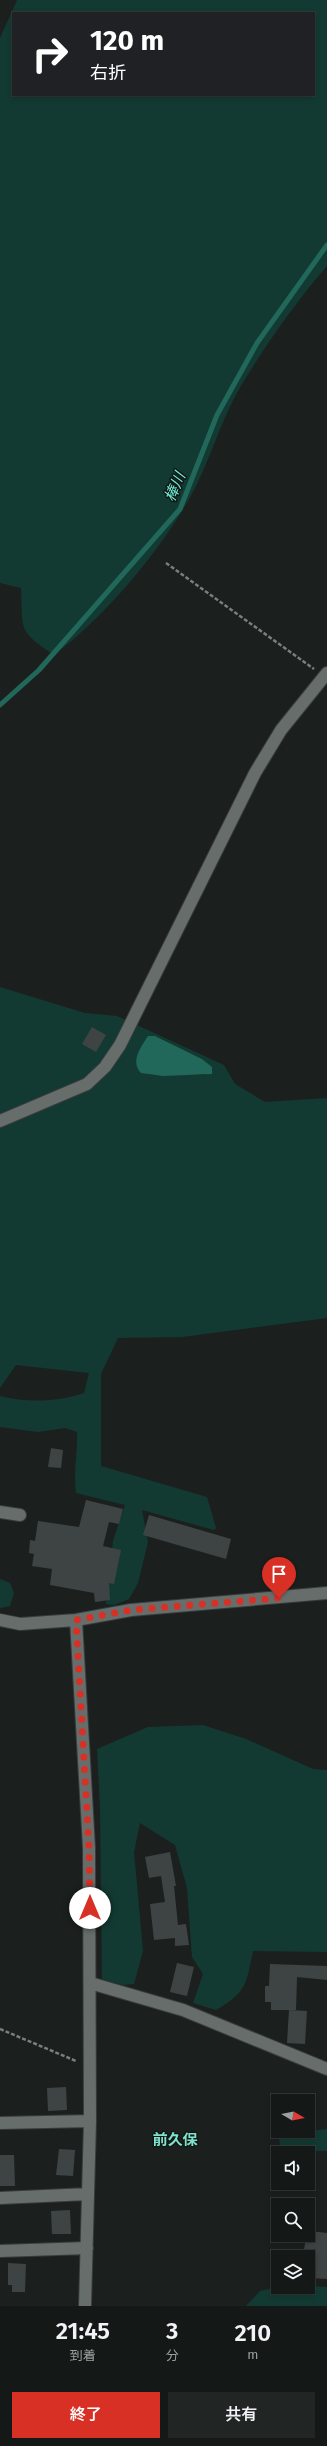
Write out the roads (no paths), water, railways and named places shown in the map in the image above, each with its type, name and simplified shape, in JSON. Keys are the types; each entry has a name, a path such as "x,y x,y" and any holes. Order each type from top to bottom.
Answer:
{"street":[{"path":"0,1121 87,1084 105,1067 120,1045 255,773 281,730 326,674"},
{"path":"0,1512 20,1515"},
{"path":"0,1620 20,1624 76,1620 131,1610 327,1593"},
{"path":"76,1620 89,1848 90,2121 85,2306"},
{"path":"90,1983 183,2010 327,2069"},
{"path":"0,2123 90,2121"},
{"path":"0,2198 88,2194"},
{"path":"0,2251 87,2248"}],"waterway":[{"name":"棒川","path":"0,705 39,670 180,509 217,415 257,343 327,245"}],"district":[{"name":"前久保","path":"175,2140"}]}
